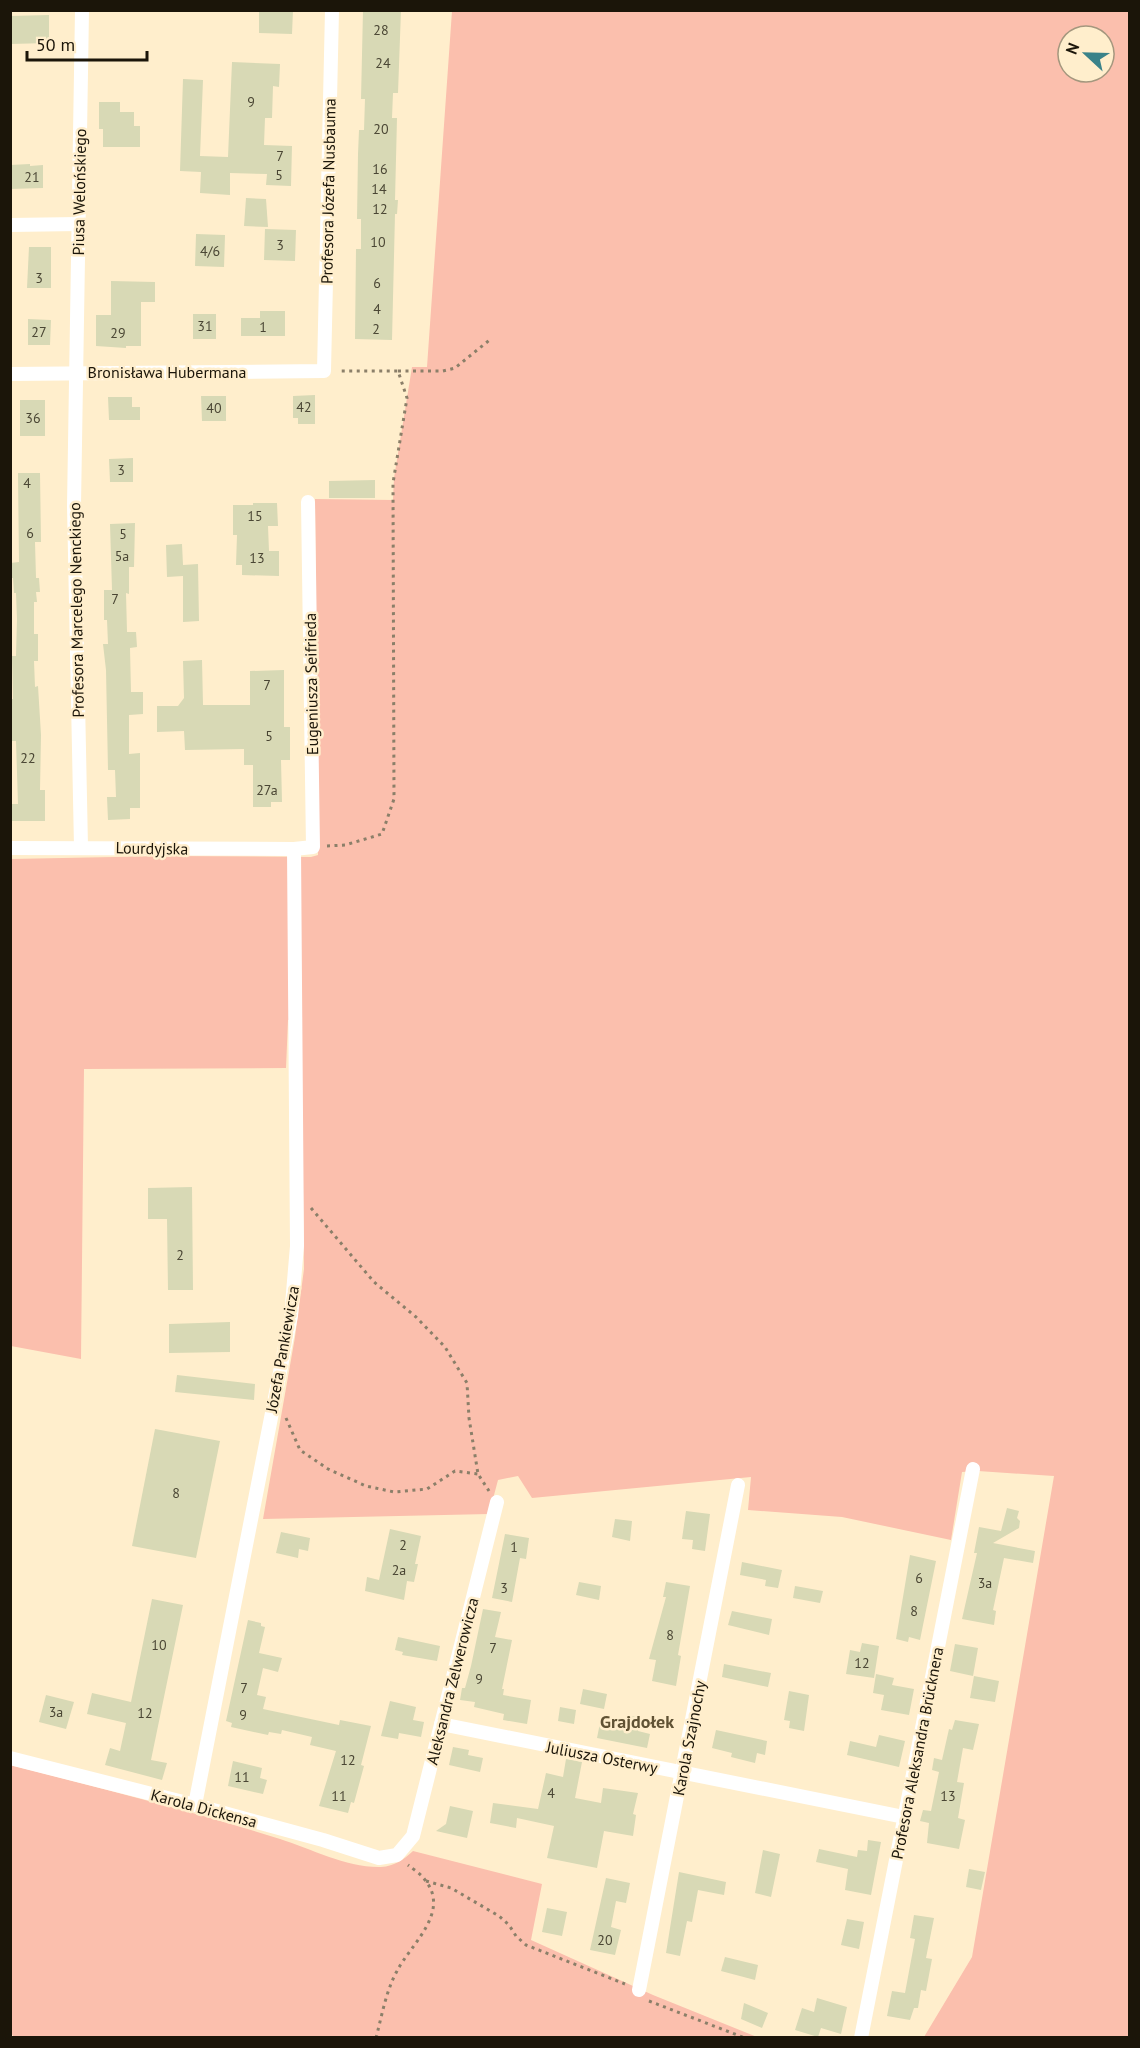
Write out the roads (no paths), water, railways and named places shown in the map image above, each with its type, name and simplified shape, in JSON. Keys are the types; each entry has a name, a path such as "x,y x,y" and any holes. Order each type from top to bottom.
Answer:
{"street":[{"name":"Piusa Welońskiego","path":"76,373 82,10"},
{"name":"Profesora Józefa Nusbauma","path":"324,371 332,10"},
{"path":"10,225 79,224"},
{"name":"Bronisława Hubermana","path":"10,374 324,371"},
{"name":"Profesora Marcelego Nenckiego","path":"76,373 74,506 81,847"},
{"name":"Eugeniusza Seifrieda","path":"294,849 313,847 308,502"},
{"name":"Lourdyjska","path":"10,848 294,849"},
{"name":"Józefa Pankiewicza","path":"195,1805 291,1316 297,1246 294,849"},
{"name":"Profesora Aleksandra Brücknera","path":"861,2037 973,1469"},
{"name":"Karola Szajnochy","path":"639,1990 738,1485"},
{"name":"Aleksandra Zelwerowicza","path":"397,1855 413,1836 497,1502"},
{"name":"Juliusza Osterwy","path":"441,1724 904,1817"},
{"name":"Karola Dickensa","path":"10,1758 195,1805 379,1858 397,1855"}],"district":[{"name":"Grajdołek","path":"637,1721"}]}
